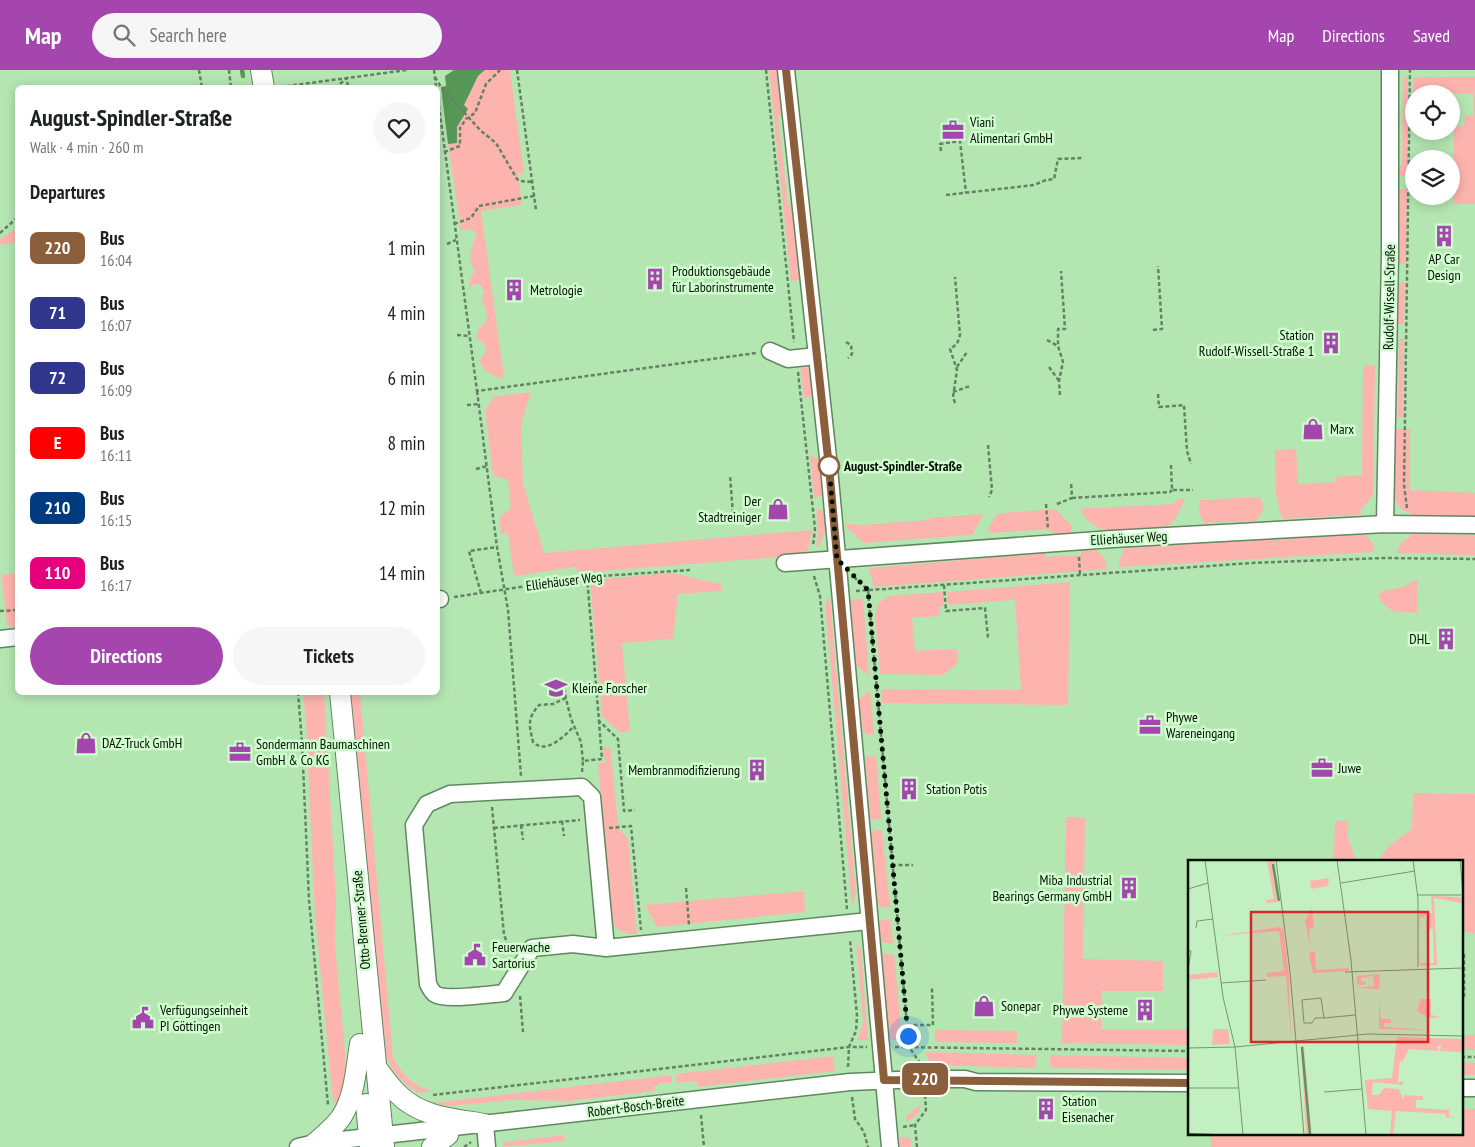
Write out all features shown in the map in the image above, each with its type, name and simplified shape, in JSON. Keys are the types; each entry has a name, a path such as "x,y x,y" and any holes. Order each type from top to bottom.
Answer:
{"main road":[{"path":"261,70 264,85"},
{"name":"Otto-Brenner-Straße","path":"331,695 346,898 360,1044 376,1142"},
{"name":"Otto-Brenner-Straße","path":"340,695 375,1065 376,1142"},
{"path":"306,1145 342,1117 352,1094 360,1044"},
{"path":"375,1065 391,1087 408,1103 486,1134"}],"street":[{"path":"786,70 829,467 890,1147"},
{"name":"Rudolf-Wissell-Straße","path":"1385,524 1390,254 1390,70"},
{"path":"770,351 788,359 817,356"},
{"name":"Elliehäuser Weg","path":"784,563 1097,540 1385,524 1475,525"},
{"path":"0,638 15,637"},
{"path":"606,948 592,796 582,787 450,794 427,804 414,825 428,984 434,994 442,997 504,993 532,948 573,944 606,948 869,921"},
{"name":"Robert-Bosch-Breite","path":"306,1145 440,1141 850,1082 923,1082 965,1085 976,1082 1188,1083"},
{"name":"Robert-Bosch-Breite","path":"345,1147 376,1142 486,1134 700,1106 851,1089 884,1083"},
{"path":"1462,1088 1475,1088"}],"path":[{"path":"199,70 202,85"},
{"path":"229,70 231,85"},
{"path":"363,70 364,76"},
{"path":"298,85 407,70"},
{"path":"434,70 435,85"},
{"path":"444,152 460,146 460,128 474,112 486,84 500,70"},
{"path":"520,70 517,70 536,210"},
{"path":"766,70 815,529 812,548 814,575 820,596 857,1016 856,1031 849,1047"},
{"path":"1405,424 1410,70"},
{"path":"434,77 440,85"},
{"path":"339,85 347,78"},
{"path":"347,78 348,85"},
{"path":"440,86 481,131 496,143 517,179 532,182"},
{"path":"440,117 497,547 508,610 522,790"},
{"path":"941,151 940,144 960,141 966,193"},
{"path":"946,195 1034,185 1054,179 1058,159 1084,158"},
{"path":"454,224 471,218 479,206 534,196"},
{"path":"0,233 15,220"},
{"path":"447,244 456,240"},
{"path":"1153,330 1162,329 1158,266"},
{"path":"1060,396 1059,382 1063,362 1058,346 1058,329 1066,328 1061,271"},
{"path":"955,277 960,335 957,344 950,349 957,367 954,392 955,403"},
{"path":"457,335 469,336"},
{"path":"1047,340 1058,346"},
{"path":"846,342 851,345 852,354 848,358"},
{"path":"477,391 770,351"},
{"path":"957,367 968,352"},
{"path":"1048,367 1059,382"},
{"path":"954,392 970,386"},
{"path":"1158,394 1159,407 1184,405 1187,451 1191,464"},
{"path":"467,405 478,404"},
{"path":"988,445 992,490 989,497"},
{"path":"476,469 487,466"},
{"path":"1171,466 1172,490"},
{"path":"728,515 734,515 730,475"},
{"path":"1071,482 1072,498"},
{"path":"1057,504 1072,498 1193,490"},
{"path":"481,593 470,552 497,547"},
{"path":"820,596 840,592 1251,563 1383,558 1475,559"},
{"path":"837,559 868,590 906,1025 909,1047 921,1064 926,1110 915,1125 917,1147"},
{"name":"Elliehäuser Weg","path":"440,599 587,577 690,570"},
{"path":"583,761 602,759 587,577"},
{"path":"944,585 946,611 985,608 988,638"},
{"path":"0,611 15,610"},
{"path":"562,682 574,726 581,742 583,761 582,787"},
{"path":"298,695 309,900 328,1107 342,1117"},
{"path":"566,698 553,704 539,705 533,713 530,724 533,742 539,746 559,741 574,726"},
{"path":"599,721 618,739 624,811 635,810"},
{"path":"491,792 504,935 518,970 523,1032"},
{"path":"562,821 564,836"},
{"path":"494,828 562,821 631,826 643,944"},
{"path":"521,825 523,840"},
{"path":"892,865 913,865"},
{"path":"686,888 691,939"},
{"path":"1464,953 1464,996"},
{"path":"906,1025 932,1025 932,987"},
{"path":"408,1103 416,1097 849,1047 1188,1051"},
{"path":"1462,1057 1475,1057"},
{"path":"851,1089 855,1119 864,1132 868,1147"},
{"path":"700,1106 704,1147"}],"shaded area":[{"path":"0,70 1475,70 1475,1147 0,1147"},
{"path":"454,70 485,70 478,76 464,105 468,109 457,127 457,143 448,144 441,87 446,86 445,76"},
{"path":"485,70 510,70 524,173 518,174 522,205 481,211 504,378 488,373 479,360 486,350 484,343 477,340 479,328 487,320 486,310 482,301 484,290 479,284 473,285 469,289 470,279 475,271 470,257 477,233 470,229 461,231 448,144 457,143 457,127 466,113 464,105 478,76"},
{"path":"769,70 779,70 784,115 778,115 788,205 794,205 802,280 791,281"},
{"path":"1403,77 1408,77 1408,85 1405,85 1405,140 1407,140 1407,150 1405,150 1405,176 1396,176 1396,166 1402,166"},
{"path":"1413,77 1475,77 1475,204 1460,204 1460,150 1454,150 1454,140 1460,140 1460,126 1464,126 1465,116 1473,115 1473,93 1460,93 1460,85 1413,85"},
{"path":"1396,189 1405,189 1405,205 1407,205 1406,264 1395,264"},
{"path":"15,230 15,242 0,245 0,239"},
{"path":"1405,282 1404,324 1394,324 1398,284"},
{"path":"1404,338 1403,418 1398,417 1399,340"},
{"path":"1363,365 1375,365 1373,495 1360,511 1361,514 1282,519 1276,496 1275,450 1296,449 1298,484 1335,482 1335,477 1362,475"},
{"path":"800,366 811,370 813,397 804,397"},
{"path":"531,392 521,423 523,484 544,553 812,530 807,555 588,572 577,572 576,567 514,576 508,533 501,534 499,517 511,508 508,480 493,475 485,410 494,397"},
{"path":"1410,429 1410,490 1475,493 1475,518 1415,516 1401,509 1393,497 1392,431"},
{"path":"810,456 820,459 824,495 814,498"},
{"path":"1259,497 1263,506 1262,512 1256,521 1204,523 1200,515 1200,500"},
{"path":"1179,499 1185,499 1177,516 1169,526 1104,531 1087,520 1080,509 1173,504"},
{"path":"816,509 825,511 826,522 824,535 816,548 818,530"},
{"path":"1055,509 1072,526 1070,534 1053,535 1052,529 990,533 988,529 996,515"},
{"path":"984,514 972,535 864,543 845,526 845,524 864,525"},
{"path":"1365,534 1373,544 1374,552 1118,567 1123,550 1130,546"},
{"path":"1413,534 1475,535 1475,555 1397,553 1401,544"},
{"path":"1091,549 1103,556 1107,569 874,587 869,568 1045,553 1045,557 1081,555 1081,550"},
{"path":"15,573 15,627 10,627 7,624 1,575"},
{"path":"671,573 721,584 721,591 678,594 673,639 622,643 630,731 620,733 602,716 590,580"},
{"path":"1418,579 1417,613 1394,611 1387,607 1378,596 1382,591 1403,587"},
{"path":"1070,582 1068,705 882,703 881,689 1021,690 1015,600 948,605 947,592"},
{"path":"943,592 944,606 939,606 940,616 912,618 915,651 957,649 958,663 943,675 880,674 875,615 879,602 890,596"},
{"path":"830,599 856,894 852,906 825,601"},
{"path":"850,599 863,599 869,675 856,666"},
{"path":"870,690 874,734 868,735 863,732 859,699"},
{"path":"303,695 324,695 336,899 335,946 345,1052 345,1079 338,1103 333,1101 315,916"},
{"path":"349,695 360,695 393,1057 400,1069 410,1080 422,1088 436,1091 417,1093 398,1077 386,1055"},
{"path":"610,747 619,830 628,838 637,934 622,932 616,928 612,921 598,763 605,762 603,748"},
{"path":"876,756 881,819 875,820 870,817 865,757"},
{"path":"1413,793 1475,794 1475,934 1462,931 1462,860 1380,860 1389,847 1412,829"},
{"path":"1066,817 1085,818 1083,959 1163,961 1163,991 1102,991 1101,1029 1188,1030 1188,1045 1062,1043"},
{"path":"1335,821 1348,821 1347,834 1356,860 1334,860"},
{"path":"874,830 882,830 890,907 883,908 877,904 871,834"},
{"path":"804,891 805,912 657,927 645,905"},
{"path":"891,919 893,944 881,942 879,920"},
{"path":"856,941 861,950 868,1040 857,1040 863,1020"},
{"path":"882,953 894,955 901,1028 898,1040 892,1040 889,1034"},
{"path":"935,1030 1017,1031 1017,1043 935,1042"},
{"path":"1462,1035 1475,1035 1475,1050 1462,1050"},
{"path":"926,1052 1037,1055 1036,1066 1033,1068 930,1065"},
{"path":"1050,1055 1188,1058 1188,1070 1053,1068 1050,1065"},
{"path":"833,1056 835,1071 697,1087 696,1081 677,1083 676,1074"},
{"path":"1462,1062 1475,1063 1475,1075 1462,1075"},
{"path":"672,1075 672,1083 657,1083 657,1086 654,1086 655,1091 569,1101 516,1100 449,1106 432,1103"},
{"path":"921,1104 916,1116 905,1122 907,1115"},
{"path":"1462,1109 1475,1109 1475,1147 1211,1147 1212,1134 1462,1134"},
{"path":"564,1135 565,1141 503,1147 504,1142"},
{"path":"910,1137 911,1147 900,1147 900,1138"}],"waterway":[{"path":"242,70 243,76"}],"bus line":[{"name":"220","path":"786,70 829,467 884,1080 1188,1083"}],"place":[{"name":"Viani Alimentari GmbH","path":"953,130"},
{"name":"AP Car Design","path":"1444,236"},
{"name":"Produktionsgebäude für Laborinstrumente","path":"655,279"},
{"name":"Metrologie","path":"514,290"},
{"name":"Station Rudolf-Wissell-Straße 1","path":"1331,343"},
{"name":"Marx","path":"1313,429"},
{"name":"August-Spindler-Straße","path":"829,466"},
{"name":"Der Stadtreiniger","path":"778,509"},
{"name":"DHL","path":"1446,639"},
{"name":"Kleine Forscher","path":"556,688"},
{"name":"Phywe Wareneingang","path":"1150,725"},
{"name":"DAZ-Truck GmbH","path":"86,743"},
{"name":"Sondermann Baumaschinen GmbH & Co KG","path":"240,752"},
{"name":"Juwe","path":"1322,768"},
{"name":"Membranmodifizierung","path":"757,770"},
{"name":"Station Potis","path":"909,789"},
{"name":"Miba Industrial Bearings Germany GmbH","path":"1129,888"},
{"name":"Feuerwache Sartorius","path":"475,955"},
{"name":"Sonepar","path":"984,1006"},
{"name":"Phywe Systeme","path":"1145,1010"},
{"name":"Verfügungseinheit PI Göttingen","path":"143,1018"},
{"name":"Station Eisenacher","path":"1046,1109"}],"route":[{"path":"829,466 837,559 868,590 908,1036"}]}
